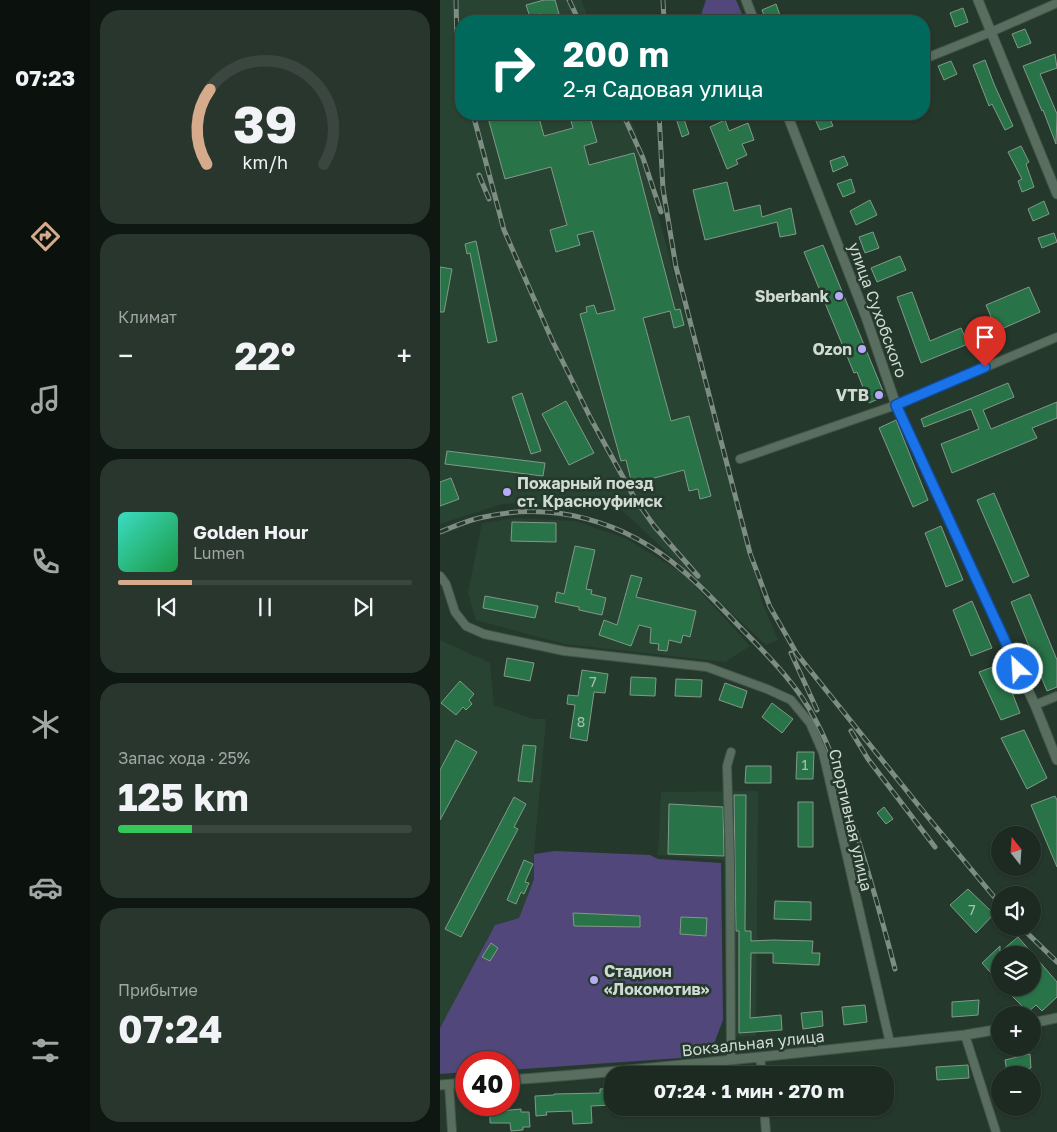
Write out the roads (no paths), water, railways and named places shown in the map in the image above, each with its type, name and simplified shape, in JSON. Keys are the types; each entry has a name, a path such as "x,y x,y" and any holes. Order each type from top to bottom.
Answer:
{"street":[{"path":"746,0 752,15"},
{"path":"978,0 1057,194"},
{"path":"930,57 1057,3"},
{"name":"улица Сухобского","path":"789,120 866,317 896,405 1035,705 1057,760"},
{"path":"740,460 896,405 1057,337"},
{"name":"Спортивная улица","path":"440,576 446,584 455,612 466,626 484,634 564,651 707,667 791,700 810,723 823,753 890,1043"},
{"path":"1035,705 1057,696"},
{"path":"731,752 728,766 732,1060"},
{"path":"1041,1021 1057,1018"},
{"name":"Вокзальная улица","path":"520,1079 621,1072 966,1035 991,1031"},
{"path":"966,1035 996,1132"},
{"path":"760,1057 761,1066"},
{"path":"444,1085 452,1132"},
{"path":"765,1116 766,1132"}],"railway":[{"path":"456,0 456,15"},
{"path":"569,0 576,15"},
{"path":"663,0 664,15"},
{"path":"475,120 504,230 552,340 591,419 635,499 655,527 698,576"},
{"path":"626,120 643,158 661,212"},
{"path":"659,120 663,189 676,267 750,553 770,607 797,654 991,893"},
{"path":"479,175 489,199"},
{"path":"440,532 474,519 507,513 561,514 587,519 612,527 637,539 660,553 703,589 768,656 799,692 822,732 843,788 895,969"},
{"path":"791,653 817,710"},
{"path":"851,731 868,759 935,847"},
{"path":"1030,936 1057,962"}],"place":[{"name":"Sberbank","path":"839,296"},
{"name":"Ozon","path":"862,349"},
{"name":"VTB","path":"879,395"},
{"name":"Пожарный поезд ст. Красноуфимск","path":"507,492"},
{"name":"Стадион «Локомотив»","path":"594,980"}]}
